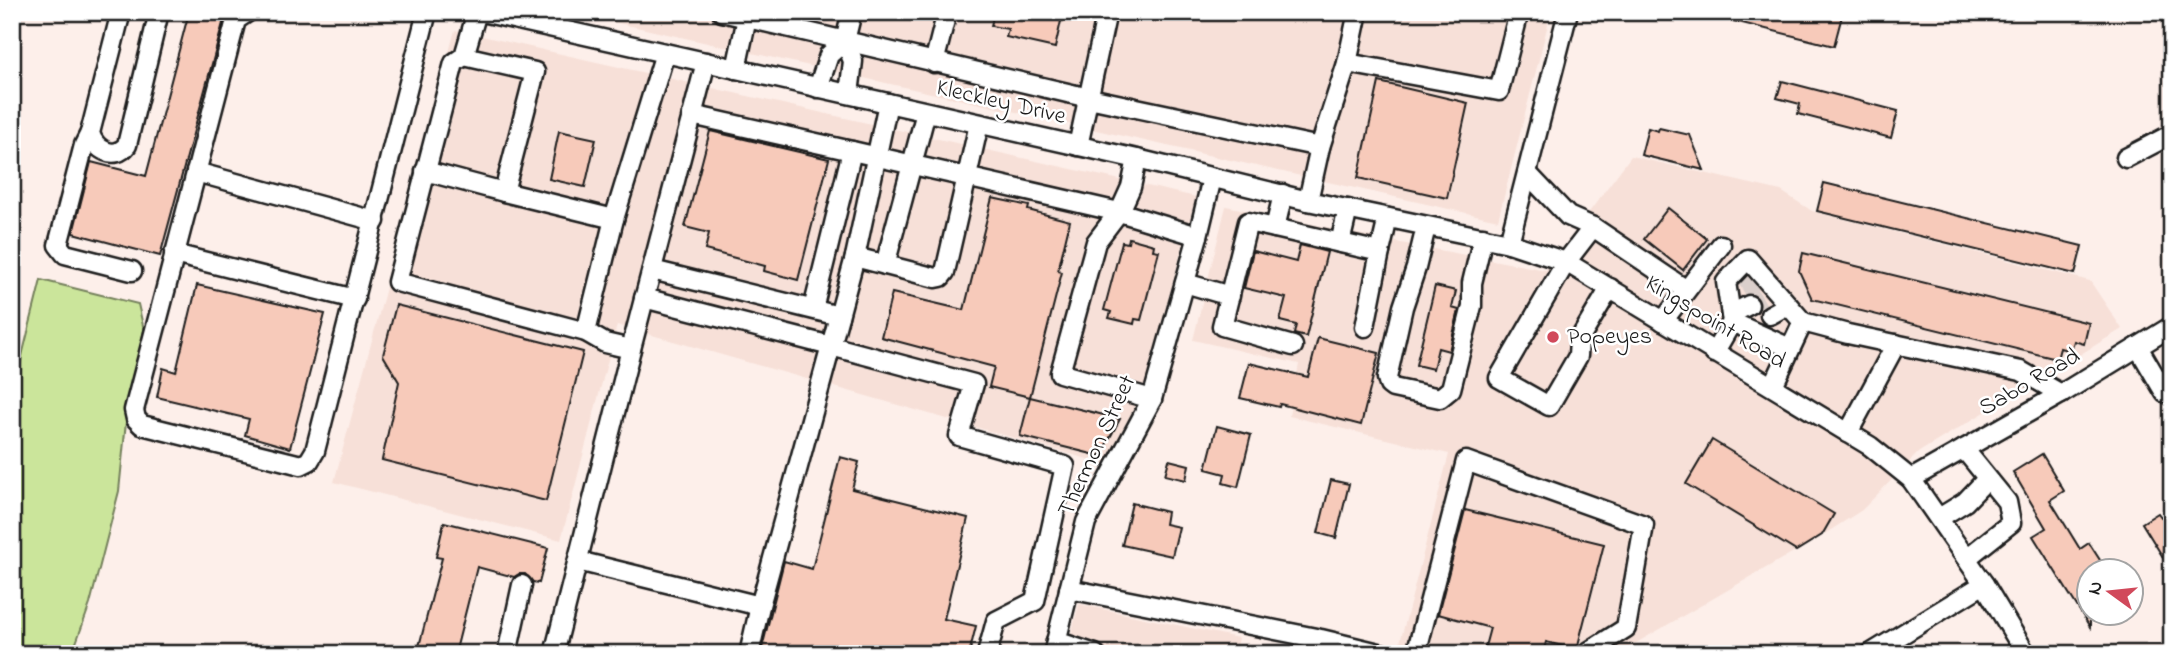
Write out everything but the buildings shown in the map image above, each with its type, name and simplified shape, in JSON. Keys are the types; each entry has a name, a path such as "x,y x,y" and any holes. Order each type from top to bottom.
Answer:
{"street":[{"path":"121,12 58,245 65,254 132,271"},
{"path":"90,133 93,142 101,149 114,154 127,145 159,12"},
{"path":"248,12 236,20 134,410 136,419 142,425 301,465 309,461 315,451 427,12"},
{"path":"479,12 464,56 454,63 397,282 586,332 605,343 631,349"},
{"name":"Kleckley Drive","path":"479,12 1138,159 1308,201 1509,243"},
{"path":"722,12 1089,98 1320,147"},
{"path":"818,88 830,55 845,41 852,12"},
{"path":"934,63 947,12"},
{"path":"1078,146 1107,12"},
{"path":"1308,201 1320,147 1347,63 1358,12"},
{"path":"1347,63 1499,91 1519,12"},
{"path":"1509,243 1568,12"},
{"path":"736,69 747,18"},
{"path":"845,41 853,61 849,94"},
{"path":"586,332 614,219 665,53"},
{"path":"464,56 535,72 504,192"},
{"path":"554,654 706,62"},
{"path":"749,654 855,257 888,103"},
{"path":"885,264 926,112"},
{"path":"692,115 1119,212 1198,236"},
{"path":"855,257 936,278 942,277 979,124"},
{"path":"2126,158 2172,134"},
{"path":"813,309 852,151"},
{"path":"1138,159 1131,187 1119,212 1096,242 1060,373 1152,399"},
{"path":"425,171 614,219"},
{"path":"196,172 375,221"},
{"path":"1528,174 1568,215 1593,227 1685,289"},
{"name":"Thermon Street","path":"1054,647 1086,522 1152,399 1212,178"},
{"path":"1275,228 1283,194"},
{"path":"1340,243 1348,209"},
{"path":"1365,327 1388,218"},
{"path":"1293,346 1222,326 1248,222 1380,252"},
{"path":"1426,227 1403,307 1387,378 1389,386 1393,388 1440,398 1451,389 1472,306 1472,282 1483,237"},
{"path":"1593,227 1566,262 1499,377 1549,407 1578,356 1580,340 1610,288"},
{"name":"Kingspoint Road","path":"1509,243 1566,262 1870,446 1911,479 1967,558 2026,654"},
{"path":"1663,321 1721,245"},
{"path":"174,254 355,299"},
{"path":"652,270 839,316"},
{"path":"1185,283 1230,296"},
{"path":"644,298 974,384 959,436 1065,466 1035,601 996,621 987,654"},
{"path":"1751,303 1788,305 1803,322 2021,372 2061,394"},
{"path":"1751,303 1790,348"},
{"path":"1714,353 1751,303"},
{"path":"1773,386 1803,322"},
{"name":"Sabo Road","path":"1911,479 2061,394 2172,326"},
{"path":"1848,433 1896,344"},
{"path":"2138,347 2165,393"},
{"path":"1964,449 2007,502 2011,523 1967,558"},
{"path":"1416,654 1466,461 1644,525 1626,628 1585,654"},
{"path":"1939,518 1965,502 1987,479"},
{"path":"578,561 760,606"},
{"path":"1870,654 1984,584"},
{"path":"507,654 522,585"},
{"path":"1069,589 1321,639 1383,654"},
{"path":"1054,647 1095,654"}],"shaded area":[{"path":"569,12 1551,12 1498,220"},
{"path":"455,30 1196,197 1144,388 1105,464 617,325 561,540 334,482"},
{"path":"1631,156 1781,191 1812,211 2090,281 2122,329 1919,452 1862,510 1617,654 1397,654 1449,454 1289,416 1299,364 1193,340 1226,206 1546,270"},
{"path":"1079,604 1238,638 1234,654 1066,654"}],"green space":[{"path":"41,280 138,304 144,330 127,412 119,491 90,604 72,654 12,654 12,396"}],"tunnel":[{"path":"1742,289 1754,282"},
{"path":"1749,305 1762,297"}],"place":[{"name":"Popeyes","path":"1553,337"}]}
